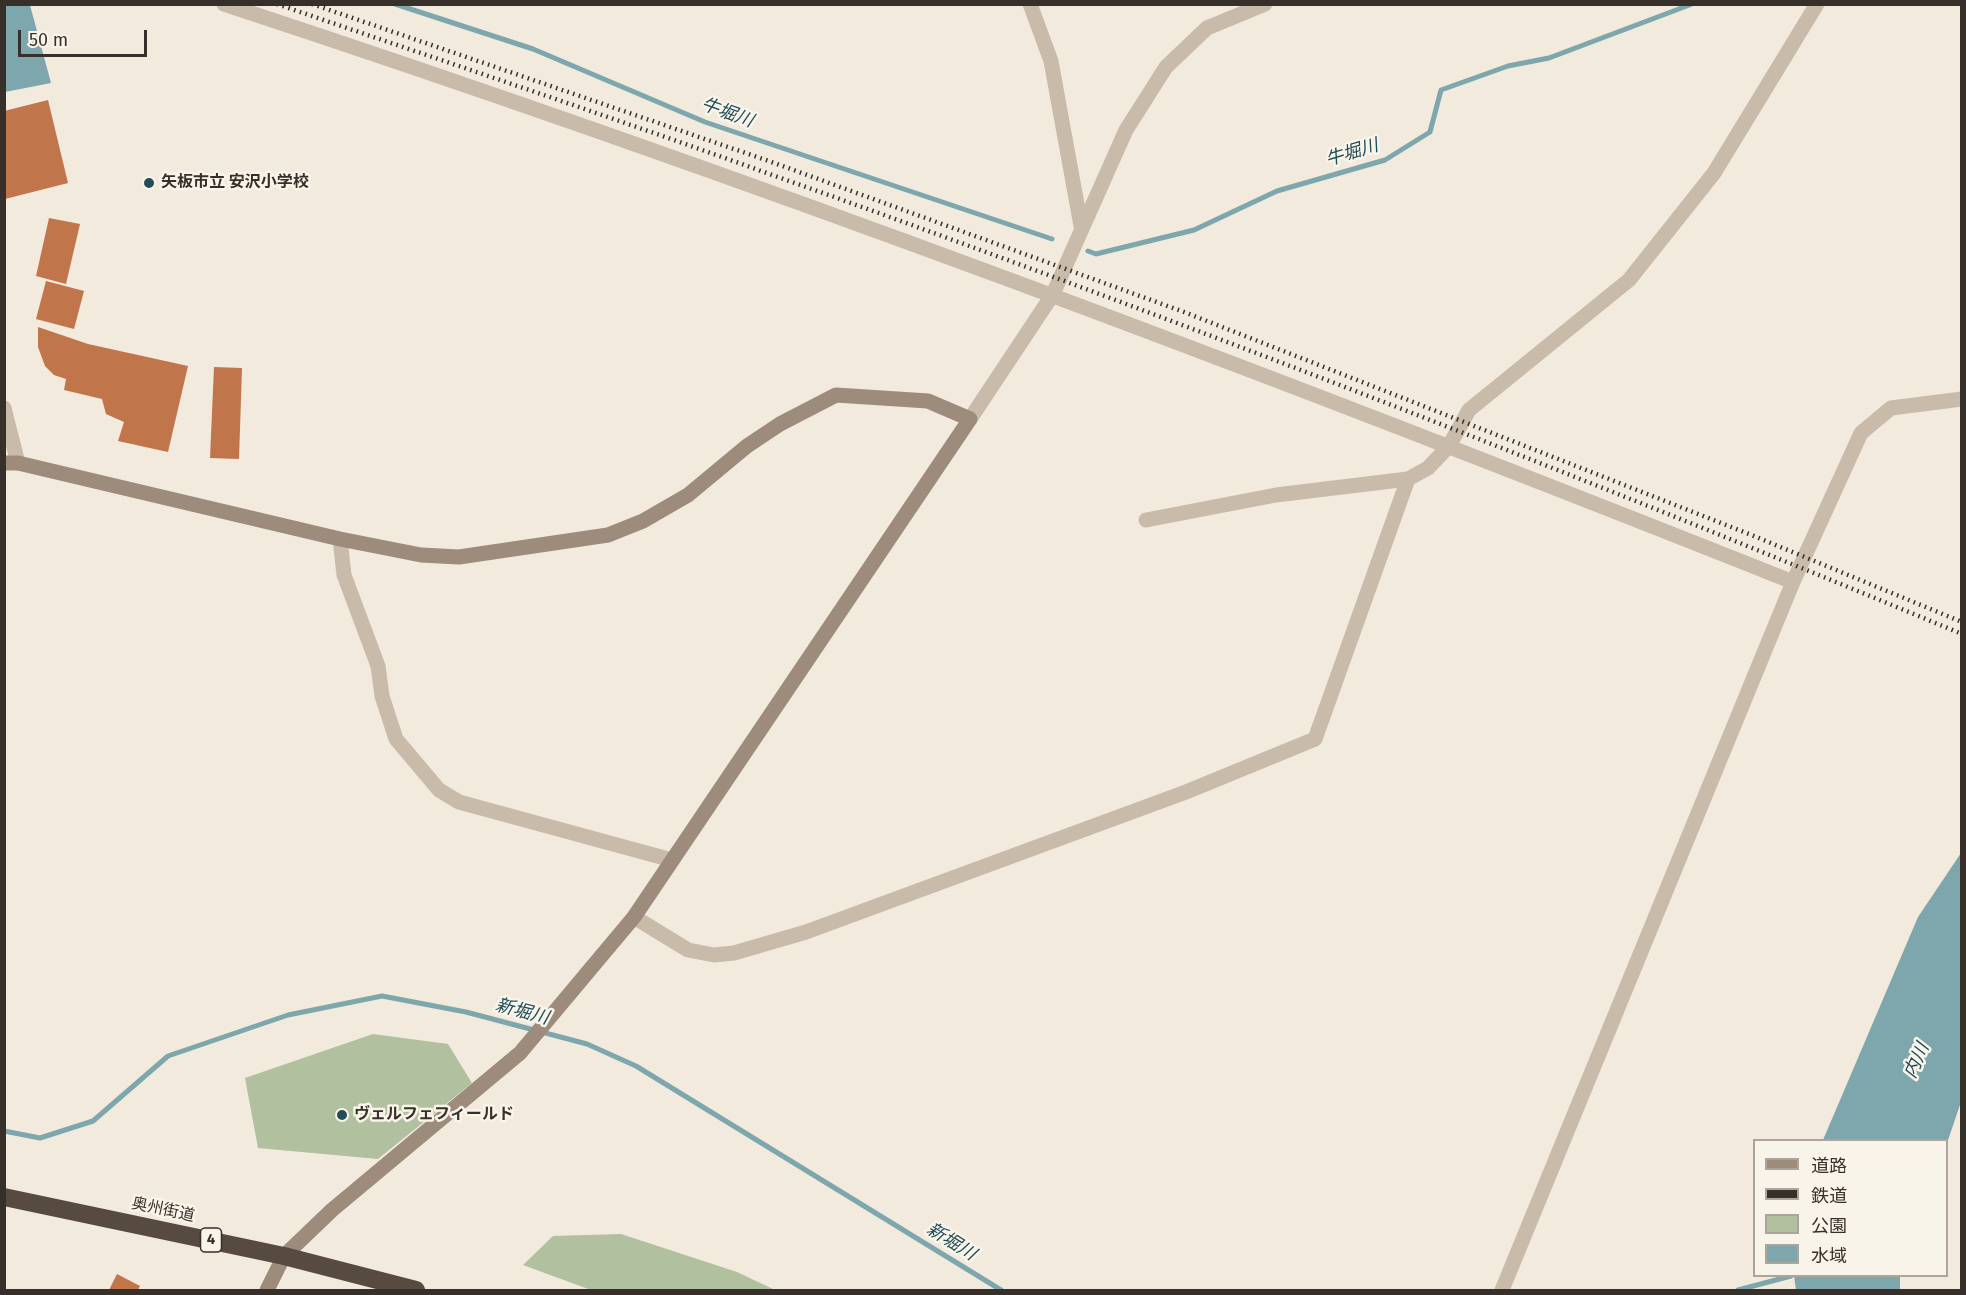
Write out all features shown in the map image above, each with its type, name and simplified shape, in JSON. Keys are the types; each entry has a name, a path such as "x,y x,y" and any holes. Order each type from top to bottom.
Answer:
{"highway":[{"name":"奥州街道","path":"4,1197 284,1256 416,1290"}],"street":[{"path":"225,4 681,160 1053,294 1449,446 1793,582"},
{"path":"1030,4 1051,61 1081,226"},
{"path":"267,1290 284,1256 383,1165 528,1043 634,917 1053,294 1081,226 1126,130 1166,67 1208,28 1265,4"},
{"path":"1146,520 1276,495 1408,479 1428,468 1449,446 1469,410 1629,280 1714,173 1817,4"},
{"path":"4,408 11,463 340,539 421,555 459,557 608,535 643,521 688,495 755,440 780,424 836,395 928,401 970,419"},
{"path":"1502,1290 1793,582 1861,433 1891,408 1962,399"},
{"path":"634,917 688,950 714,955 734,953 806,932 1186,792 1315,739 1408,479"},
{"path":"340,539 345,575 378,666 382,696 396,739 439,790 459,802 672,860"}],"green space":[{"name":"ヴェルフェフィールド","path":"373,1034 448,1044 472,1083 378,1159 258,1148 245,1078"},
{"path":"621,1234 737,1272 775,1290 591,1290 523,1265 553,1236"}],"water":[{"path":"5,4 30,5 51,83 5,92"},
{"name":"内川","path":"1961,853 1961,1102 1948,1140 1823,1139 1918,917"},
{"path":"1794,1277 1900,1277 1900,1290 1796,1290"}],"building":[{"path":"48,100 68,183 5,199 4,111"},
{"path":"49,218 80,224 66,284 36,276"},
{"path":"46,281 84,291 74,329 36,319"},
{"path":"38,327 88,344 188,366 168,452 118,441 124,422 106,414 102,399 64,390 66,379 54,375 45,366 38,347"},
{"path":"214,367 242,368 239,459 210,458"},
{"path":"117,1274 140,1286 138,1290 109,1290"}],"waterway":[{"name":"牛堀川","path":"395,4 533,49 705,122 1052,239"},
{"name":"牛堀川","path":"1088,251 1096,254 1194,230 1277,191 1385,160 1430,132 1441,90 1508,66 1549,58 1692,4"},
{"name":"新堀川","path":"4,1131 40,1138 93,1121 168,1056 288,1015 382,996 466,1012 587,1044 636,1066 1001,1290"},
{"name":"新堀川","path":"1738,1290 1787,1277"}],"railway":[{"path":"277,4 704,150 1066,281 1516,453 1962,634"},
{"path":"312,4 766,160 1184,312 1749,534 1962,622"}],"place":[{"name":"矢板市立 安沢小学校","path":"149,183"},
{"name":"ヴェルフェフィールド","path":"342,1115"}]}
